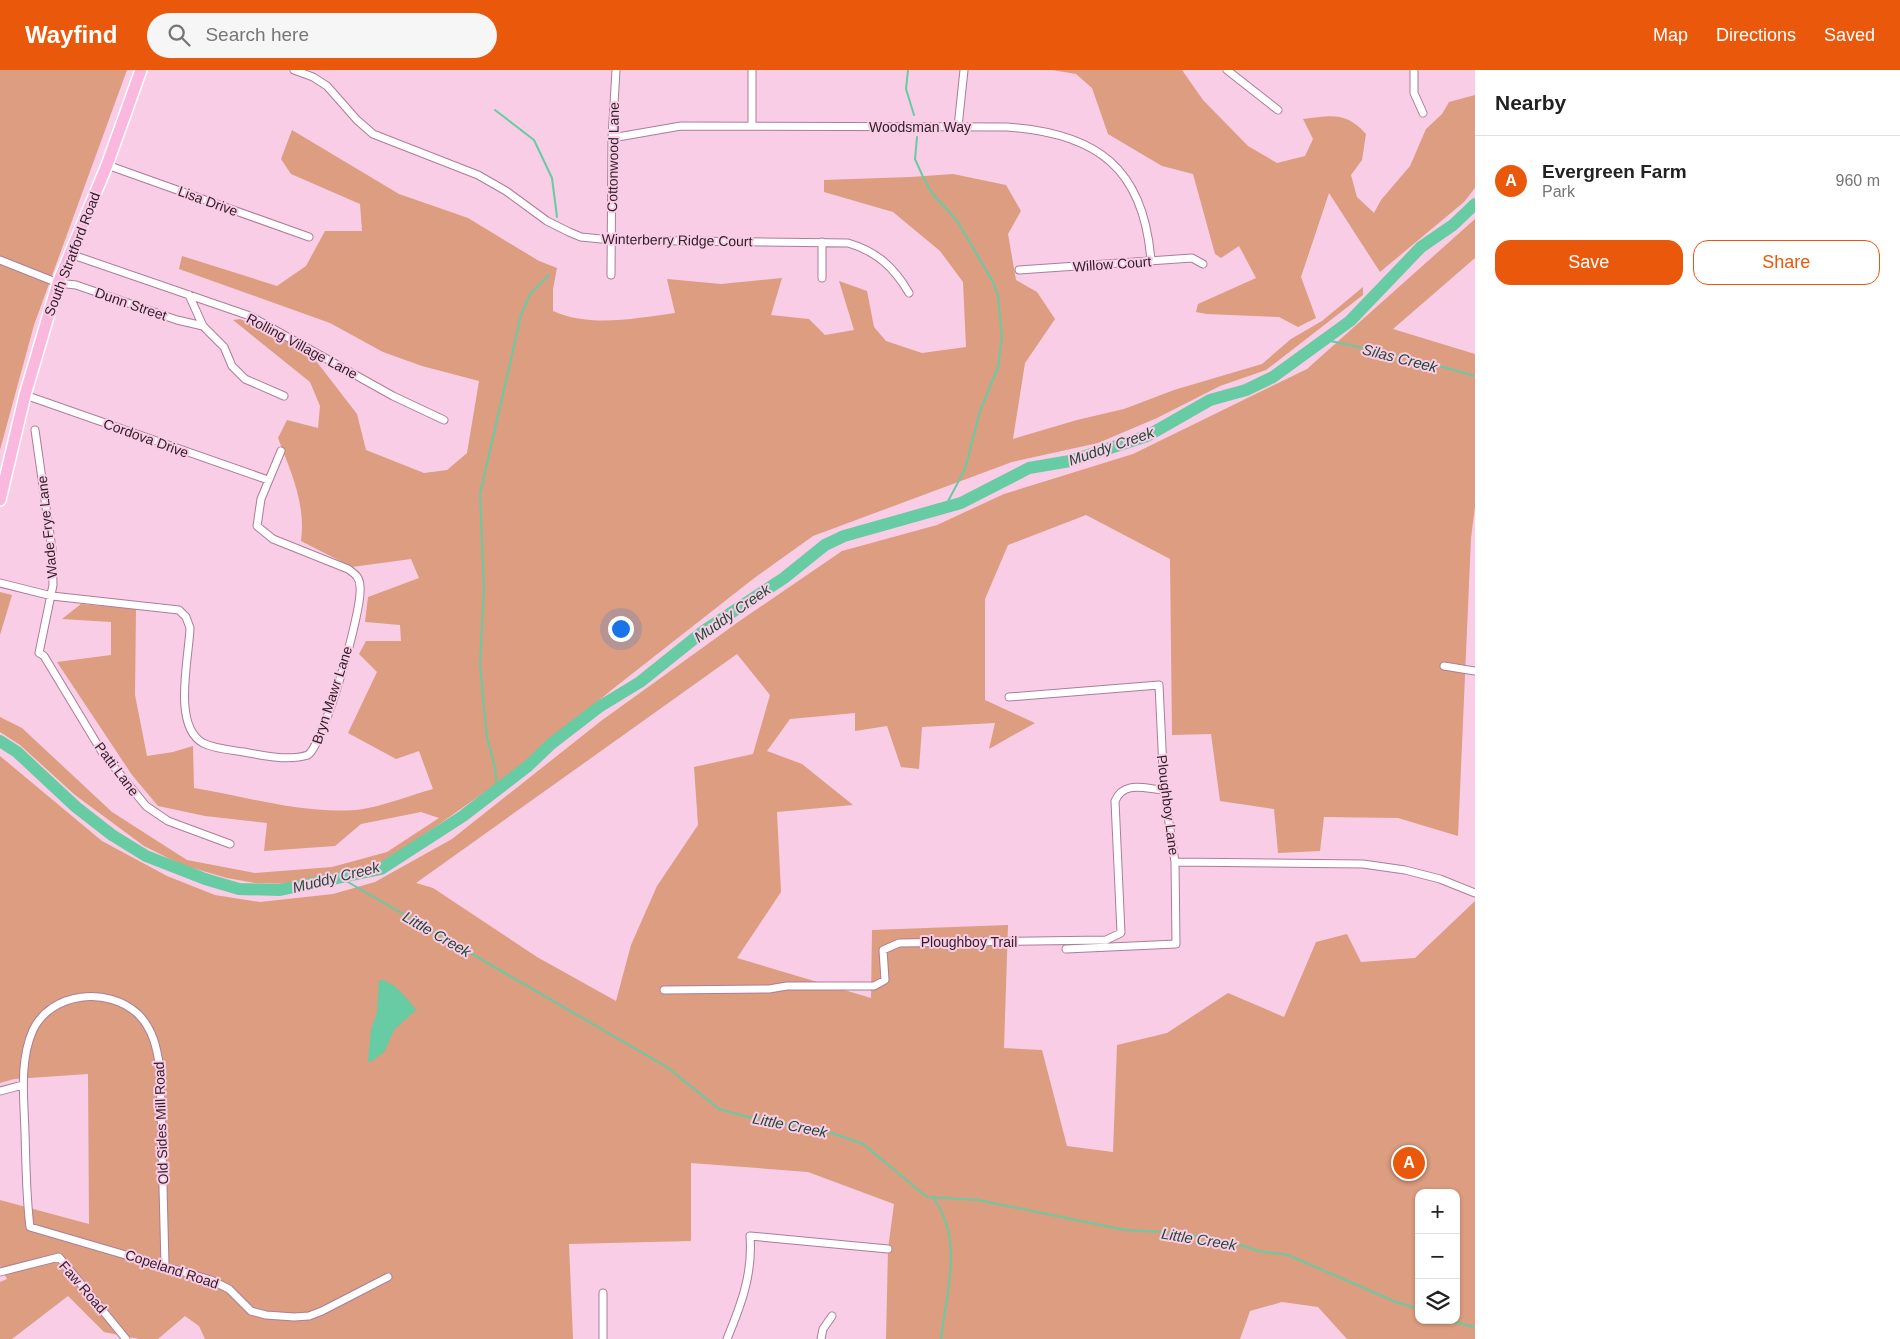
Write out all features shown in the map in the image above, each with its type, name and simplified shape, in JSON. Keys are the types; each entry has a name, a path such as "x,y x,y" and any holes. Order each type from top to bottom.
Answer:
{"main road":[{"name":"South Stratford Road","path":"0,500 25,395 58,283 107,165 141,70"}],"street":[{"name":"Winterberry Ridge Court","path":"294,70 313,77 327,86 357,120 381,138 478,175 506,191 547,221 569,232 587,238 611,240 848,242 869,250 889,265 909,293"},
{"name":"Cottonwood Lane","path":"611,275 612,138 616,70"},
{"path":"752,70 752,126"},
{"path":"958,127 964,70"},
{"path":"1227,70 1278,110"},
{"path":"1414,70 1414,93 1423,113"},
{"name":"Woodsman Way","path":"612,138 670,127 958,127 1043,130 1072,139 1100,153 1120,172 1137,198 1146,219 1151,261"},
{"name":"Lisa Drive","path":"107,165 309,237"},
{"path":"822,242 822,278"},
{"name":"Rolling Village Lane","path":"70,254 250,316 393,396 444,420"},
{"name":"Willow Court","path":"1020,270 1192,258 1203,264"},
{"name":"Dunn Street","path":"0,260 58,283 76,285 177,320 204,326"},
{"path":"189,295 204,326 224,348 232,366 245,379 284,396"},
{"name":"Cordova Drive","path":"25,395 268,480"},
{"name":"Wade Frye Lane","path":"35,430 52,549 52,596 39,653"},
{"name":"Bryn Mawr Lane","path":"0,583 52,596 143,605 182,612 190,628 185,716 187,725 194,735 204,743 218,748 278,757 308,755 318,743 333,697 358,612 360,584 358,576 348,569 288,546 260,531 256,521 268,480 281,451"},
{"name":"Patti Lane","path":"39,653 44,656 102,752 146,806 168,821 230,844"},
{"path":"1444,666 1475,671"},
{"name":"Ploughboy Lane","path":"1009,697 1159,685 1164,790 1175,862 1363,864 1405,870 1440,879 1475,892"},
{"name":"Ploughboy Trail","path":"664,990 769,989 787,986 874,986 885,980 883,950 899,943 1066,941 1112,938 1121,933 1115,801 1119,793 1128,787 1164,790"},
{"path":"1066,949 1176,944 1175,862"},
{"name":"Old Sides Mill Road","path":"30,1227 25,1190 23,1085 27,1048 34,1028 45,1014 64,1002 84,997 105,998 130,1008 144,1021 154,1039 160,1069 165,1265"},
{"path":"0,1091 23,1085"},
{"name":"Copeland Road","path":"30,1227 165,1265 222,1284 247,1307 257,1313 294,1317 309,1316 388,1277"},
{"path":"727,1339 744,1300 752,1258 750,1236 888,1249"},
{"name":"Faw Road","path":"0,1272 59,1257 126,1339"},
{"path":"603,1293 603,1339"},
{"path":"821,1339 823,1329 832,1316"}],"shaded area":[{"path":"0,70 127,70 34,325 0,450"},
{"path":"1052,70 1182,70 1203,100 1248,146 1277,163 1305,156 1313,139 1303,119 1330,116 1344,118 1366,134 1362,160 1351,175 1357,197 1374,213 1381,200 1410,166 1426,129 1442,114 1449,102 1475,95 1475,188 1464,202 1380,272 1329,193 1301,277 1316,318 1298,327 1279,317 1196,312 1198,304 1256,278 1239,246 1221,258 1215,254 1193,174 1162,166 1108,134 1092,88 1076,74"},
{"path":"292,130 399,194 468,218 539,261 557,268 553,289 553,311 583,319 598,320 629,319 675,313 667,279 721,284 782,278 771,315 809,319 825,335 854,330 839,281 867,291 874,327 886,341 922,353 966,347 963,282 940,251 893,212 824,192 824,180 953,174 1006,185 1021,211 1008,234 1016,280 1037,292 1055,319 1025,363 1013,439 1077,420 1124,409 1174,390 1262,364 1291,339 1322,321 1363,287 1363,295 1266,370 1220,386 1157,418 1098,443 1012,462 813,536 753,579 614,688 502,780 381,865 292,884 255,883 227,878 182,865 144,846 75,795 20,745 0,732 0,717 22,728 112,812 187,860 255,873 332,867 387,852 439,818 421,812 361,824 335,846 264,851 267,823 205,816 158,806 132,775 57,662 111,655 111,622 62,619 81,604 136,609 135,695 147,756 173,752 193,746 194,788 275,804 335,811 374,807 433,789 419,751 396,759 348,733 377,672 359,654 366,641 401,641 400,625 365,622 368,597 419,578 411,559 352,567 301,541 302,527 299,501 278,438 287,420 318,428 320,406 310,382 233,320 240,319 272,332 313,357 357,414 366,450 424,473 447,470 467,453 479,381 422,366 383,352 330,323 179,269 182,256 277,286 306,266 325,231 362,231 360,204 291,174 281,159"},
{"path":"1475,219 1475,258 1393,329 1475,354 1475,507 1471,538 1458,836 1398,818 1324,817 1320,851 1278,853 1274,809 1220,801 1211,734 1172,735 1170,559 1086,515 1008,545 985,599 985,700 1035,723 989,749 995,723 922,727 919,769 901,767 887,726 855,731 855,713 790,719 767,751 802,764 853,805 777,812 781,892 737,958 871,998 872,930 1008,925 1004,1048 1042,1050 1067,1146 1113,1152 1117,1045 1167,1033 1228,993 1284,1017 1316,942 1347,934 1361,962 1415,958 1475,901 1475,1339 1347,1339 1318,1307 1282,1302 1250,1311 1240,1339 886,1339 888,1249 894,1204 808,1172 691,1163 691,1241 569,1244 573,1339 205,1339 199,1326 185,1316 158,1339 139,1339 104,1332 68,1296 12,1339 0,1339 0,1282 7,1279 0,1266 0,1200 89,1224 88,1074 14,1079 0,1083 0,756 102,841 167,876 215,895 260,902 333,894 375,882 452,839 601,721 741,620 842,551 937,525 1004,494 1133,454 1307,369","holes":["737,654 770,695 753,754 694,767 698,825 657,886 631,945 616,1001 537,957 433,888 416,883"]},
{"path":"0,592 12,595 0,635"},
{"path":"379,980 390,983 395,987 416,1010 394,1030 385,1051 371,1062 368,1061 371,1029 377,1013"}],"waterway":[{"path":"908,70 906,89 914,115"},
{"path":"495,110 534,140 552,178 557,217"},
{"path":"917,137 915,159 924,179 932,193 958,222 993,282 998,296 1002,337 998,367 980,411 965,469 945,507"},
{"name":"Muddy Creek","path":"0,741 17,752 76,807 112,835 146,856 205,879 239,889 280,890 381,869 463,816 528,766 551,744 599,707 640,682 705,630 784,578 825,545 844,536 961,503 1029,468 1070,461 1147,436 1210,400 1246,390 1273,377 1350,321 1421,247 1453,225 1475,204"},
{"path":"497,789 495,767 487,738 480,665 484,588 480,494 521,315 530,294 549,275"},
{"name":"Silas Creek","path":"1326,340 1418,360 1475,376"},
{"name":"Little Creek","path":"341,878 667,1067 719,1109 748,1117 826,1131 863,1144 927,1197 978,1200 1125,1230 1180,1233 1232,1242 1258,1251 1288,1255 1396,1302 1415,1308"},
{"path":"934,1199 943,1215 951,1249 951,1267 941,1339"},
{"name":"Little Creek","path":"1460,1324 1475,1327"}],"place":[{"name":"Evergreen Farm","path":"1409,1163"}]}
